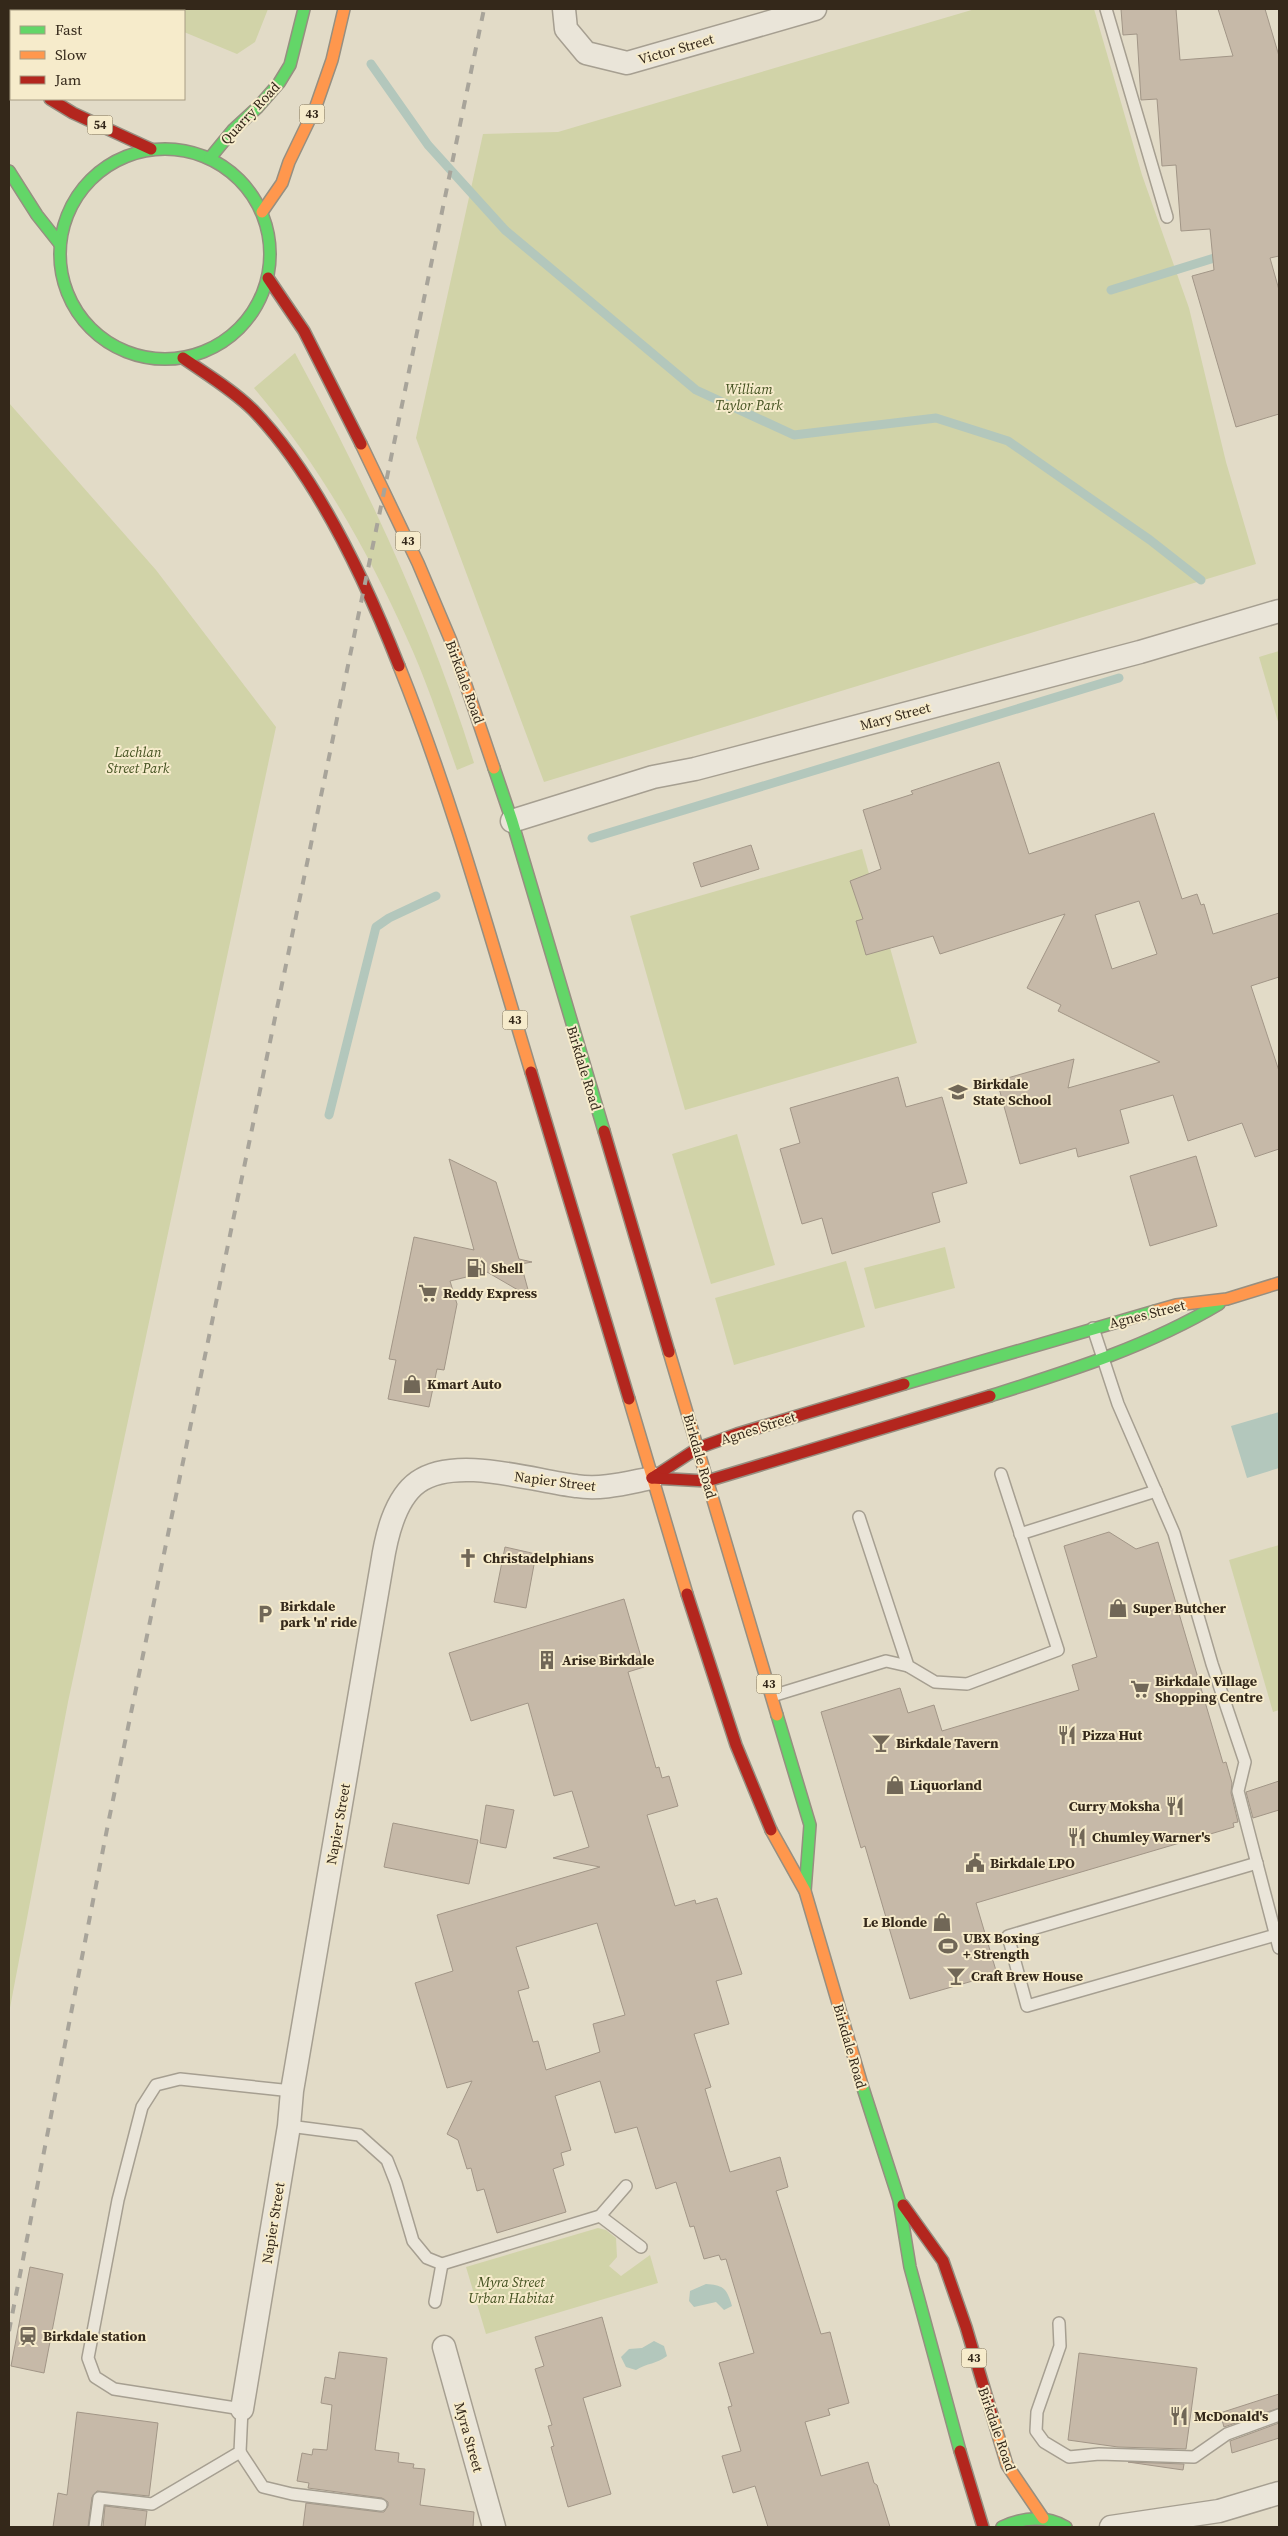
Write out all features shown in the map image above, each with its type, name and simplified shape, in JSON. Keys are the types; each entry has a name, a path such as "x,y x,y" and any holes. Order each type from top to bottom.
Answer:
{"main road":[{"name":"Quarry Road","path":"210,158 233,130 258,107 279,83 290,65 304,9"},
{"name":"43","path":"262,212 282,183 289,162 316,106 332,60 344,9"},
{"name":"54","path":"52,100 73,113 151,149"},
{"path":"151,149 181,149 210,158 237,178 249,190 262,212 270,244 268,278 256,307 237,331 212,349 183,358 150,359 119,350 93,332 73,307 62,276 60,244 69,210 89,180 117,159 151,149"},
{"path":"9,171 37,215 60,244"},
{"name":"Birkdale Road","path":"268,278 304,330 362,445 418,563 451,641 512,821 810,1824 806,1891"},
{"name":"Birkdale Road","path":"183,358 219,382 252,409 276,437 302,473 332,522 387,635 423,727 469,868 594,1277 652,1478 736,1745 776,1843 806,1891 852,2056 899,2200 910,2267 975,2505 984,2527"},
{"name":"Agnes Street","path":"652,1478 698,1448 898,1385 1176,1305 1227,1299 1279,1284"},
{"name":"Agnes Street","path":"652,1478 707,1481 923,1418 1103,1360 1182,1326 1227,1299"},
{"name":"Birkdale Road","path":"899,2200 943,2261 966,2328 1006,2465 1043,2518"},
{"path":"1002,2527 1023,2518 1043,2518 1060,2523 1066,2527"}],"street":[{"name":"Victor Street","path":"564,9 566,29 586,53 627,63 816,9"},
{"name":"Mary Street","path":"512,821 653,777 695,769 1140,652 1279,611"},
{"name":"Napier Street","path":"242,2408 288,2126 292,2091 386,1537 398,1510 417,1483 432,1475 444,1472 493,1473 598,1488 652,1478"},
{"name":"Myra Street","path":"444,2347 494,2527"},
{"path":"1111,2527 1219,2511 1279,2493"}],"lane":[{"path":"1106,9 1167,218"},
{"path":"1093,1328 1118,1404 1174,1533 1212,1664 1245,1762 1238,1791 1277,1934 1279,1948"},
{"path":"772,1696 886,1661 908,1666 935,1682 967,1684 1058,1650 1001,1474"},
{"path":"1020,1534 1156,1491"},
{"path":"859,1517 908,1666"},
{"path":"1257,1863 1008,1936 1027,2006 1277,1934"},
{"path":"292,2091 180,2079 156,2085 142,2107 118,2200 88,2358 95,2377 114,2389 242,2408 240,2452 263,2487 292,2494 380,2505"},
{"path":"288,2126 359,2135 387,2160 396,2183 413,2241 428,2258 442,2264 600,2216 626,2186"},
{"path":"600,2216 641,2247"},
{"path":"435,2302 442,2264"},
{"path":"1059,2323 1060,2346 1037,2412 1036,2431 1044,2442 1069,2456 1099,2454 1194,2457 1227,2434 1279,2415"},
{"path":"95,2527 99,2498 152,2504 240,2452"}],"green space":[{"path":"126,9 268,9 255,42 237,54 185,32 185,10"},
{"name":"William Taylor Park","path":"975,9 1094,9 1142,175 1189,308 1226,462 1256,564 544,782 416,438 483,134 558,132"},
{"path":"295,353 347,452 395,554 437,657 474,763 457,770 433,702 406,636 357,538 339,506 299,445 254,388"},
{"name":"Lachlan Street Park","path":"9,403 156,570 276,727 68,1702 9,2013"},
{"path":"1279,651 1279,725 1259,657"},
{"path":"862,849 917,1043 685,1110 630,916"},
{"path":"737,1134 775,1265 711,1284 672,1154"},
{"path":"945,1247 955,1288 875,1309 864,1268"},
{"path":"846,1261 865,1327 734,1365 715,1298"},
{"path":"1279,1545 1279,1710 1273,1712 1229,1560"},
{"name":"Myra Street Urban Habitat","path":"598,2228 606,2230 616,2238 617,2257 609,2266 621,2276 650,2255 658,2283 486,2334 466,2267"}],"shaded area":[{"path":"1279,1412 1279,1468 1247,1478 1231,1426"},
{"path":"706,2284 717,2285 724,2289 732,2306 724,2310 716,2302 694,2307 689,2301 690,2291"},
{"path":"654,2341 664,2346 667,2356 636,2370 626,2367 621,2357 629,2349 642,2348"}],"building":[{"path":"1121,9 1176,9 1180,60 1233,56 1218,9 1265,9 1279,56 1279,256 1270,258 1279,290 1279,414 1236,427 1192,276 1214,270 1210,229 1181,231 1176,165 1162,166 1157,99 1141,100 1137,34 1123,35"},
{"path":"999,762 1029,854 1154,813 1182,899 1197,894 1201,905 1204,904 1213,934 1279,913 1279,977 1251,986 1279,1071 1279,1149 1255,1157 1242,1123 1188,1141 1173,1095 1120,1110 1129,1143 1078,1157 1076,1148 1020,1164 997,1081 1074,1059 1068,1088 1160,1062 1058,1011 1061,1005 1027,988 1065,914 940,954 933,936 866,955 856,921 863,919 850,881 881,869 863,810 913,794 911,791","holes":["1139,901 1157,954 1112,969 1095,915"]},
{"path":"751,845 759,869 701,887 693,863"},
{"path":"898,1077 906,1107 942,1097 967,1183 932,1193 940,1222 832,1254 822,1218 802,1224 780,1149 800,1143 790,1108"},
{"path":"1196,1156 1217,1226 1150,1246 1130,1176"},
{"path":"449,1159 496,1182 519,1259 532,1262 521,1264 530,1297 487,1272 450,1281 457,1304 444,1370 437,1369 429,1407 388,1399 396,1360 389,1359 414,1237 474,1250"},
{"path":"1109,1532 1136,1549 1158,1542 1223,1763 1226,1762 1232,1783 1231,1793 1238,1822 1233,1823 1234,1827 976,1903 997,1974 910,1999 865,1846 861,1848 821,1712 900,1688 908,1713 934,1705 942,1731 1079,1690 1072,1665 1097,1657 1064,1546"},
{"path":"505,1547 536,1554 526,1608 494,1602"},
{"path":"624,1599 644,1667 628,1672 656,1768 659,1767 662,1778 669,1776 678,1806 647,1815 675,1906 695,1900 696,1904 717,1898 742,1974 716,1981 729,2024 694,2034 711,2087 705,2089 730,2172 780,2157 788,2187 776,2191 821,2334 830,2332 849,2403 828,2409 830,2415 805,2422 821,2476 868,2462 890,2527 768,2527 755,2486 733,2493 722,2456 741,2451 728,2407 732,2406 719,2363 754,2353 726,2259 721,2260 719,2255 704,2259 694,2226 690,2227 676,2182 656,2189 637,2127 615,2133 600,2081 555,2096 571,2150 561,2153 564,2165 553,2169 566,2212 497,2233 484,2189 477,2191 471,2168 467,2169 458,2140 447,2134 472,2081 447,2088 415,1983 453,1971 437,1915 600,1867 553,1858 589,1847 572,1791 554,1796 528,1703 471,1721 449,1653","holes":["597,1923 625,2015 593,2024 600,2052 546,2070 538,2041 533,2042 518,1991 529,1988 516,1947"]},
{"path":"1279,1781 1279,1810 1253,1818 1246,1792"},
{"path":"486,1805 514,1810 506,1848 480,1843"},
{"path":"393,1823 478,1840 469,1884 384,1867"},
{"path":"30,2267 63,2274 44,2373 11,2366"},
{"path":"602,2317 621,2386 583,2398 611,2494 568,2507 551,2447 554,2446 548,2426 552,2425 535,2369 544,2366 535,2337"},
{"path":"339,2352 387,2358 375,2450 399,2453 398,2462 414,2464 413,2468 425,2469 420,2505 474,2512 473,2527 303,2527 306,2503 380,2512 384,2512 388,2506 388,2502 382,2498 308,2488 309,2483 297,2481 302,2453 312,2455 313,2449 327,2450 332,2405 321,2403 325,2377 335,2379"},
{"path":"1079,2353 1197,2368 1186,2449 1118,2447 1068,2440"},
{"path":"1279,2394 1279,2408 1224,2427 1220,2413"},
{"path":"77,2412 158,2423 149,2496 97,2491 92,2497 88,2527 53,2527 58,2493 67,2495"},
{"path":"1279,2423 1279,2438 1232,2453 1230,2441"},
{"path":"1128,2462 1184,2464 1183,2470"},
{"path":"105,2506 147,2511 145,2527 103,2527"}],"waterway":[{"path":"371,64 428,145 505,230 696,390 794,435 936,418 1008,441 1150,540 1201,580"},
{"path":"1111,290 1224,255"},
{"path":"592,838 1119,678"},
{"path":"329,1115 376,927 389,918 436,896"}],"railway":[{"path":"9,2331 108,1824 484,9"}],"traffic: fast":[{"path":"210,158 233,130 258,107 279,83 290,65 304,9"},
{"path":"155,149 175,149 195,153 215,161 232,173 246,187 258,204 266,224 270,254 266,284 258,304 246,321 232,335 215,347 195,355 175,359 155,359 135,355 115,347 98,335 84,321 72,304 64,284 60,264 60,244 64,224 72,204 84,187 98,173 115,161 135,153 155,149"},
{"path":"9,171 37,215 60,244"},
{"path":"494,768 512,821 604,1131"},
{"path":"990,1396 1107,1357 1164,1333 1219,1304"},
{"path":"904,1384 1155,1311"},
{"path":"777,1715 810,1825 805,1891"},
{"path":"862,2085 899,2200 910,2267 960,2451"},
{"path":"1002,2527 1026,2519 1042,2519 1066,2527"}],"traffic: slow":[{"path":"262,212 282,183 289,162 316,106 332,60 344,9"},
{"path":"361,444 418,563 451,641 494,768"},
{"path":"399,666 453,817 531,1072"},
{"path":"1155,1311 1176,1305 1227,1299 1279,1283"},
{"path":"669,1352 777,1715"},
{"path":"629,1399 687,1594"},
{"path":"771,1830 805,1891 862,2085"},
{"path":"992,2415 1007,2465 1043,2518"}],"traffic: jam":[{"path":"52,100 73,113 151,149"},
{"path":"268,278 304,331 361,444"},
{"path":"183,358 228,389 253,410 276,436 298,466 318,497 355,565 399,666"},
{"path":"531,1072 629,1399"},
{"path":"604,1131 669,1352"},
{"path":"652,1478 698,1448 737,1434 904,1384"},
{"path":"652,1478 707,1481 990,1396"},
{"path":"687,1594 736,1745 771,1830"},
{"path":"903,2205 943,2261 966,2327 992,2415"},
{"path":"960,2451 983,2527"}],"place":[{"name":"Birkdale State School","path":"958,1092"},
{"name":"Shell","path":"476,1268"},
{"name":"Reddy Express","path":"428,1293"},
{"name":"Kmart Auto","path":"412,1384"},
{"name":"Christadelphians","path":"468,1558"},
{"name":"Super Butcher","path":"1118,1608"},
{"name":"Birkdale park 'n' ride","path":"265,1614"},
{"name":"Arise Birkdale","path":"547,1660"},
{"name":"Birkdale Village Shopping Centre","path":"1140,1689"},
{"name":"Pizza Hut","path":"1067,1735"},
{"name":"Birkdale Tavern","path":"881,1743"},
{"name":"Liquorland","path":"895,1785"},
{"name":"Curry Moksha","path":"1175,1806"},
{"name":"Chumley Warner's","path":"1077,1837"},
{"name":"Birkdale LPO","path":"975,1863"},
{"name":"Le Blonde","path":"942,1922"},
{"name":"UBX Boxing + Strength","path":"948,1946"},
{"name":"Craft Brew House","path":"956,1976"},
{"name":"Birkdale station","path":"28,2336"},
{"name":"McDonald's","path":"1179,2416"}]}
